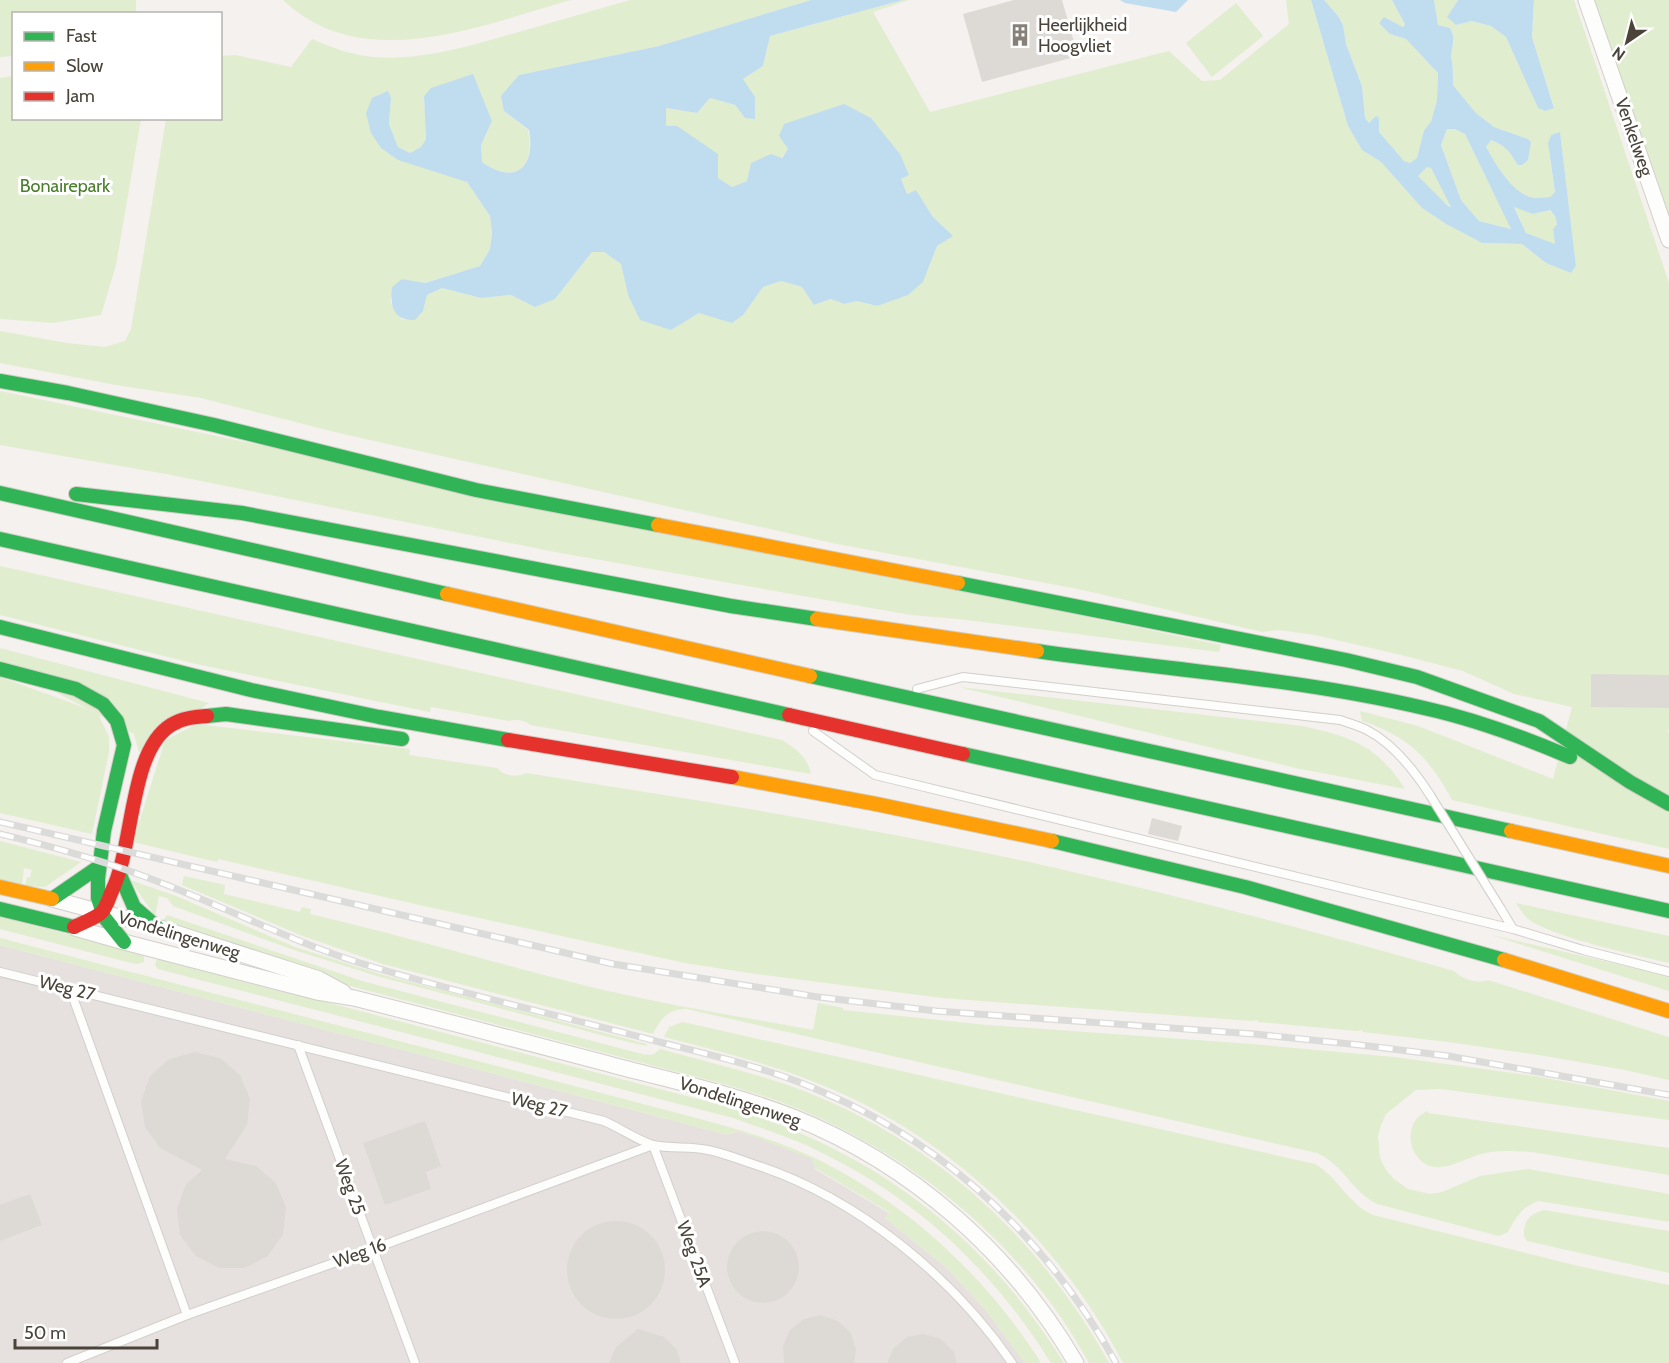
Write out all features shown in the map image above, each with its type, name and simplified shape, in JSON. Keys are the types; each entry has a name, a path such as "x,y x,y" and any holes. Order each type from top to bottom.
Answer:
{"main road":[{"path":"0,381 68,393 214,425 476,490 1346,660 1417,677 1539,721 1630,782 1669,804"},
{"path":"0,486 242,513 731,606 1113,662 1227,675 1365,695 1426,708 1534,742 1630,782"},
{"path":"0,493 894,695 1669,866"},
{"path":"0,539 1669,911"},
{"path":"0,627 160,669 331,708 868,802 1045,840 1218,881 1391,927 1669,1011"},
{"path":"0,669 65,685 88,694 107,708 120,727 124,745 97,868 98,900 102,912 124,942"},
{"path":"74,927 102,912 120,875 138,784 147,755 158,736 171,725 187,718 226,714 412,741"},
{"path":"446,742 512,741"},
{"path":"52,899 97,868"},
{"path":"120,875 135,907 157,927"},
{"name":"Vondelingenweg","path":"0,886 52,899"},
{"name":"Vondelingenweg","path":"0,909 74,927"}],"street":[{"name":"Venkelweg","path":"1586,0 1669,240"},
{"name":"Vondelingenweg","path":"52,899 157,927 319,979 354,998"},
{"name":"Vondelingenweg","path":"74,927 317,992 354,998 740,1099 795,1118 847,1142 915,1185 951,1213 1002,1262 1031,1297 1076,1363"}],"lane":[{"path":"894,695 963,677 1340,720 1366,730 1390,745 1407,763 1430,795 1513,929"},
{"path":"792,717 875,775 1513,929 1669,972"},
{"name":"Weg 27","path":"0,972 604,1121 653,1145 707,1150 759,1166 810,1187 856,1214 903,1246 939,1276 972,1312 1012,1363"},
{"path":"70,989 187,1315"},
{"name":"Weg 25","path":"298,1045 415,1363"},
{"name":"Weg 16","path":"67,1363 187,1315 653,1145"},
{"name":"Weg 25A","path":"653,1145 735,1363"}],"shaded area":[{"path":"0,945 728,1135 738,1131 785,1147 813,1159 815,1169 889,1213 885,1218 947,1268 988,1313 1025,1363 0,1363"}],"green space":[{"path":"0,0 136,0 136,12 12,12 12,56 0,57"},
{"path":"283,0 571,0 461,31 423,38 386,40 349,36 315,23"},
{"path":"630,0 811,0 659,46 519,75 504,111 528,130 530,143 526,163 513,172 494,169 482,162 481,145 492,121 424,95 426,139 421,147 410,153 398,147 389,124 391,98 381,148 467,182 490,216 492,233 490,249 480,266 424,283 402,279 390,300 395,312 403,320 423,311 427,295 442,288 481,298 511,295 535,306 555,299 592,252 604,252 621,264 628,295 670,330 699,313 744,314 763,287 781,281 802,287 815,305 831,299 844,304 857,301 877,306 923,282 937,246 952,236 933,217 916,190 907,194 901,179 909,175 788,149 777,162 763,172 732,187 717,178 666,127 665,108 697,113 710,98 735,105 745,118 743,79 763,66 770,36 903,0 909,0 873,12 930,112 1169,51 1202,81 1220,80 1289,24 1286,0 1311,0 1348,126 1362,150 1381,162 1422,208 1446,224 1482,243 1522,244 1546,263 1571,273 1576,266 1560,133 1551,135 1549,153 1555,192 1550,197 1537,198 1523,194 1504,176 1486,147 1491,140 1500,144 1507,149 1518,164 1528,139 1494,127 1476,113 1453,85 1454,41 1450,28 1438,25 1434,0 1458,0 1447,17 1456,25 1472,21 1491,26 1506,37 1538,108 1545,111 1554,107 1532,37 1534,0 1574,0 1669,283 1669,730 1667,731 1669,732 1669,849 1452,800 1434,771 1416,750 1393,734 1362,721 1360,711 1418,726 1553,779 1572,707 1514,694 1463,671 1315,635 1279,630 1262,632 1083,590 837,544 343,434 201,398 0,363 0,331 105,347 125,341 131,329 166,120 222,120 222,56 235,55 291,67 312,39 342,51 392,58 447,51"},
{"path":"1324,0 1392,0 1406,23 1403,27 1384,17 1390,34 1406,39 1438,73 1437,100 1431,122 1424,130 1417,158 1410,163 1404,161 1365,118 1362,86 1346,44 1343,25"},
{"path":"1593,0 1669,0 1669,219"},
{"path":"1236,3 1263,36 1212,77 1186,43"},
{"name":"Bonairepark","path":"12,76 12,120 141,120 116,265 101,315 53,323 0,319 0,78"},
{"path":"1447,129 1455,129 1465,134 1512,229 1479,221 1461,200 1441,145"},
{"path":"1427,166 1431,168 1452,207 1448,206 1417,176"},
{"path":"1514,206 1533,214 1549,210 1555,216 1557,224 1553,229 1556,245 1526,233"},
{"path":"0,391 1221,645 1219,652 911,615 555,552 166,474 0,445"},
{"path":"0,566 782,740 804,758 811,774 530,725 520,720 509,721 431,707 430,712 196,664 0,615"},
{"path":"0,648 209,703 139,752 134,734 0,662"},
{"path":"0,677 98,714 109,737 109,752 92,834 0,813"},
{"path":"959,687 1302,726 1335,734 1361,745 1384,762 1405,789 1296,768"},
{"path":"197,724 410,749 409,755 497,768 511,775 526,773 847,826 1038,864 1143,888 1402,956 1454,971 1470,980 1488,980 1669,1037 1669,1080 1539,1055 1363,1032 1362,1030 1258,1022 1257,1020 942,998 685,963 133,842 165,740"},
{"path":"0,841 81,862 45,887 25,886 32,870 24,868 22,885 0,880"},
{"path":"184,876 225,885 224,894 300,912 302,907 311,909 310,914 597,989 813,1030 818,1003 843,1008 843,1010 987,1025 1252,1044 1394,1057 1535,1076 1669,1101 1669,1120 1441,1089 1416,1090 1386,1114 1378,1136 1380,1158 1386,1170 1408,1189 1430,1194 1442,1192 1480,1176 1528,1169 1669,1194 1669,1222 1538,1201 1524,1209 1508,1232 1499,1236 1377,1204 1361,1193 1334,1164 1317,1153 687,1009 675,1010 666,1015 653,1034 383,964 300,935 182,885"},
{"path":"130,880 176,896 295,947 380,974 647,1044 647,1046 380,977 294,950 173,906 167,898 159,896 155,916"},
{"path":"1516,903 1669,936 1669,963 1595,945 1554,932 1527,918"},
{"path":"167,915 362,981 646,1055 654,1054 660,1049 754,1074 809,1093 856,1114 901,1140 943,1169 983,1202 1019,1238 1052,1277 1082,1319 1109,1363 1089,1363 1063,1321 1034,1281 1001,1244 964,1210 884,1152 841,1128 788,1105 727,1085 350,986 163,920"},
{"path":"0,917 144,954 144,962 131,963 0,929"},
{"path":"1491,935 1669,976 1669,991"},
{"path":"0,938 685,1115 785,1145 851,1177 914,1221 970,1272 996,1301 1041,1363 1025,1363 988,1313 947,1268 885,1218 889,1212 815,1168 812,1159 738,1131 728,1135 0,945"},
{"path":"157,958 736,1109 788,1128 836,1150 882,1176 924,1205 963,1239 999,1276 1033,1317 1064,1363 1051,1363 1029,1330 979,1269 922,1216 857,1172 800,1143 733,1118 158,969 155,965"},
{"path":"683,1022 1315,1164 1331,1176 1357,1204 1373,1215 1578,1266 1669,1285 1669,1363 1123,1363 1098,1320 1069,1278 1037,1239 1001,1202 963,1169 922,1138 879,1112 834,1090 771,1067 664,1037 669,1027"},
{"path":"1427,1111 1428,1113 1669,1148 1669,1175 1514,1151 1485,1153 1449,1166 1431,1166 1423,1163 1416,1155 1411,1141 1414,1123"},
{"path":"1544,1210 1669,1231 1669,1273 1527,1241 1524,1230 1528,1218"}],"water":[{"path":"811,0 903,0 770,36 763,66 743,79 755,97 755,119 745,118 735,105 710,98 697,113 666,108 666,126 677,126 718,154 718,178 732,187 747,181 751,163 771,154 782,158 788,149 779,136 784,124 844,104 871,118 900,154 909,175 901,179 907,194 916,190 933,217 953,236 937,246 923,282 908,295 877,306 857,301 844,304 831,299 814,305 802,287 781,281 763,287 744,314 732,323 699,313 671,330 640,320 628,295 621,264 604,252 592,252 555,299 535,307 511,295 481,298 442,288 427,295 423,311 415,320 402,318 394,311 392,287 402,279 425,283 480,266 490,249 492,233 490,216 467,182 398,160 381,148 371,133 366,113 372,98 388,91 391,98 389,124 398,147 410,153 421,147 426,139 424,96 431,88 473,74 492,121 481,145 482,162 494,169 513,172 526,163 530,143 529,130 504,111 501,96 519,75 659,46"},
{"path":"1120,0 1188,0 1176,12 1125,3"},
{"path":"1311,0 1324,0 1343,25 1346,44 1362,86 1365,118 1369,123 1376,116 1379,118 1379,132 1404,161 1410,163 1417,158 1424,130 1431,122 1437,100 1438,73 1406,39 1390,34 1379,23 1384,17 1403,27 1405,24 1392,0 1434,0 1438,25 1450,28 1453,37 1451,56 1453,85 1476,113 1494,127 1531,142 1528,160 1522,165 1518,165 1507,150 1496,142 1491,140 1486,147 1504,176 1523,194 1537,198 1550,197 1555,192 1548,143 1551,135 1560,132 1576,266 1571,273 1546,263 1522,244 1482,243 1446,224 1422,208 1381,162 1362,150 1348,126","holes":["1447,129 1455,129 1465,134 1511,229 1479,221 1461,200 1441,145","1427,167 1431,168 1451,207 1418,176","1514,207 1533,214 1550,210 1555,216 1557,224 1553,229 1555,244 1526,233"]},
{"path":"1458,0 1534,0 1532,37 1554,108 1545,111 1538,108 1506,37 1491,26 1472,21 1456,25 1447,17"}],"building":[{"name":"Heerlijkheid Hoogvliet","path":"1014,0 1062,0 1078,56 982,82 963,14"},
{"path":"1591,674 1669,675 1669,708 1591,707"},
{"path":"1152,818 1182,826 1178,841 1148,834"},
{"path":"195,1052 220,1058 240,1075 250,1099 247,1125 225,1159 256,1166 276,1183 286,1207 283,1234 268,1256 245,1268 219,1268 196,1256 180,1235 177,1209 186,1184 202,1170 160,1148 145,1127 141,1101 150,1076 169,1059"},
{"path":"425,1121 441,1166 426,1172 431,1189 385,1205 363,1143"},
{"path":"30,1194 42,1225 0,1241 0,1205"},
{"path":"616,1221 635,1225 650,1236 661,1251 665,1270 661,1289 650,1304 635,1315 616,1319 597,1315 582,1304 571,1289 567,1270 571,1251 582,1236 597,1225"},
{"path":"763,1231 777,1234 789,1241 796,1253 799,1267 796,1281 789,1293 777,1300 763,1303 749,1300 737,1293 730,1281 727,1267 730,1253 737,1241 749,1234"},
{"path":"821,1315 838,1321 851,1333 856,1350 854,1363 784,1363 783,1346 790,1330 804,1319"},
{"path":"638,1329 664,1337 677,1350 681,1363 609,1363 616,1347"},
{"path":"924,1334 941,1339 954,1352 957,1363 887,1363 893,1349 907,1337"}],"railway":[{"path":"0,822 613,964 818,997 936,1011 1254,1034 1360,1045 1448,1056 1669,1095"},
{"path":"0,834 81,855 140,875 309,945 360,963 473,995 746,1065 827,1094 873,1116 916,1142 994,1205 1029,1240 1061,1279 1090,1320 1116,1363"}],"traffic: fast":[{"path":"0,381 68,393 214,425 476,490 658,525"},
{"path":"0,493 447,594"},
{"path":"76,494 242,513 731,606 817,619"},
{"path":"0,539 789,715"},
{"path":"958,583 1346,660 1417,677 1539,721 1630,782 1669,804"},
{"path":"0,627 251,690 379,717 508,740"},
{"path":"1037,651 1280,682 1376,698 1443,712 1480,723 1570,757"},
{"path":"0,669 76,689 103,704 117,721 124,745 104,831 98,898 104,917 124,942"},
{"path":"810,676 1511,831"},
{"path":"207,716 226,714 402,739"},
{"path":"963,754 1669,911"},
{"path":"1052,841 1245,887 1504,960"},
{"path":"52,899 97,868"},
{"path":"120,875 134,907 157,927"},
{"path":"0,909 74,927"}],"traffic: slow":[{"path":"658,525 958,583"},
{"path":"447,594 810,676"},
{"path":"817,619 1037,651"},
{"path":"732,777 1052,841"},
{"path":"1511,831 1669,866"},
{"path":"0,887 52,899"},
{"path":"1504,960 1669,1011"}],"traffic: jam":[{"path":"789,715 963,754"},
{"path":"74,927 99,914 107,904 125,850 140,777 147,756 157,738 175,723 188,718 207,716"},
{"path":"508,740 732,777"}],"place":[{"name":"Heerlijkheid Hoogvliet","path":"1020,35"}]}
